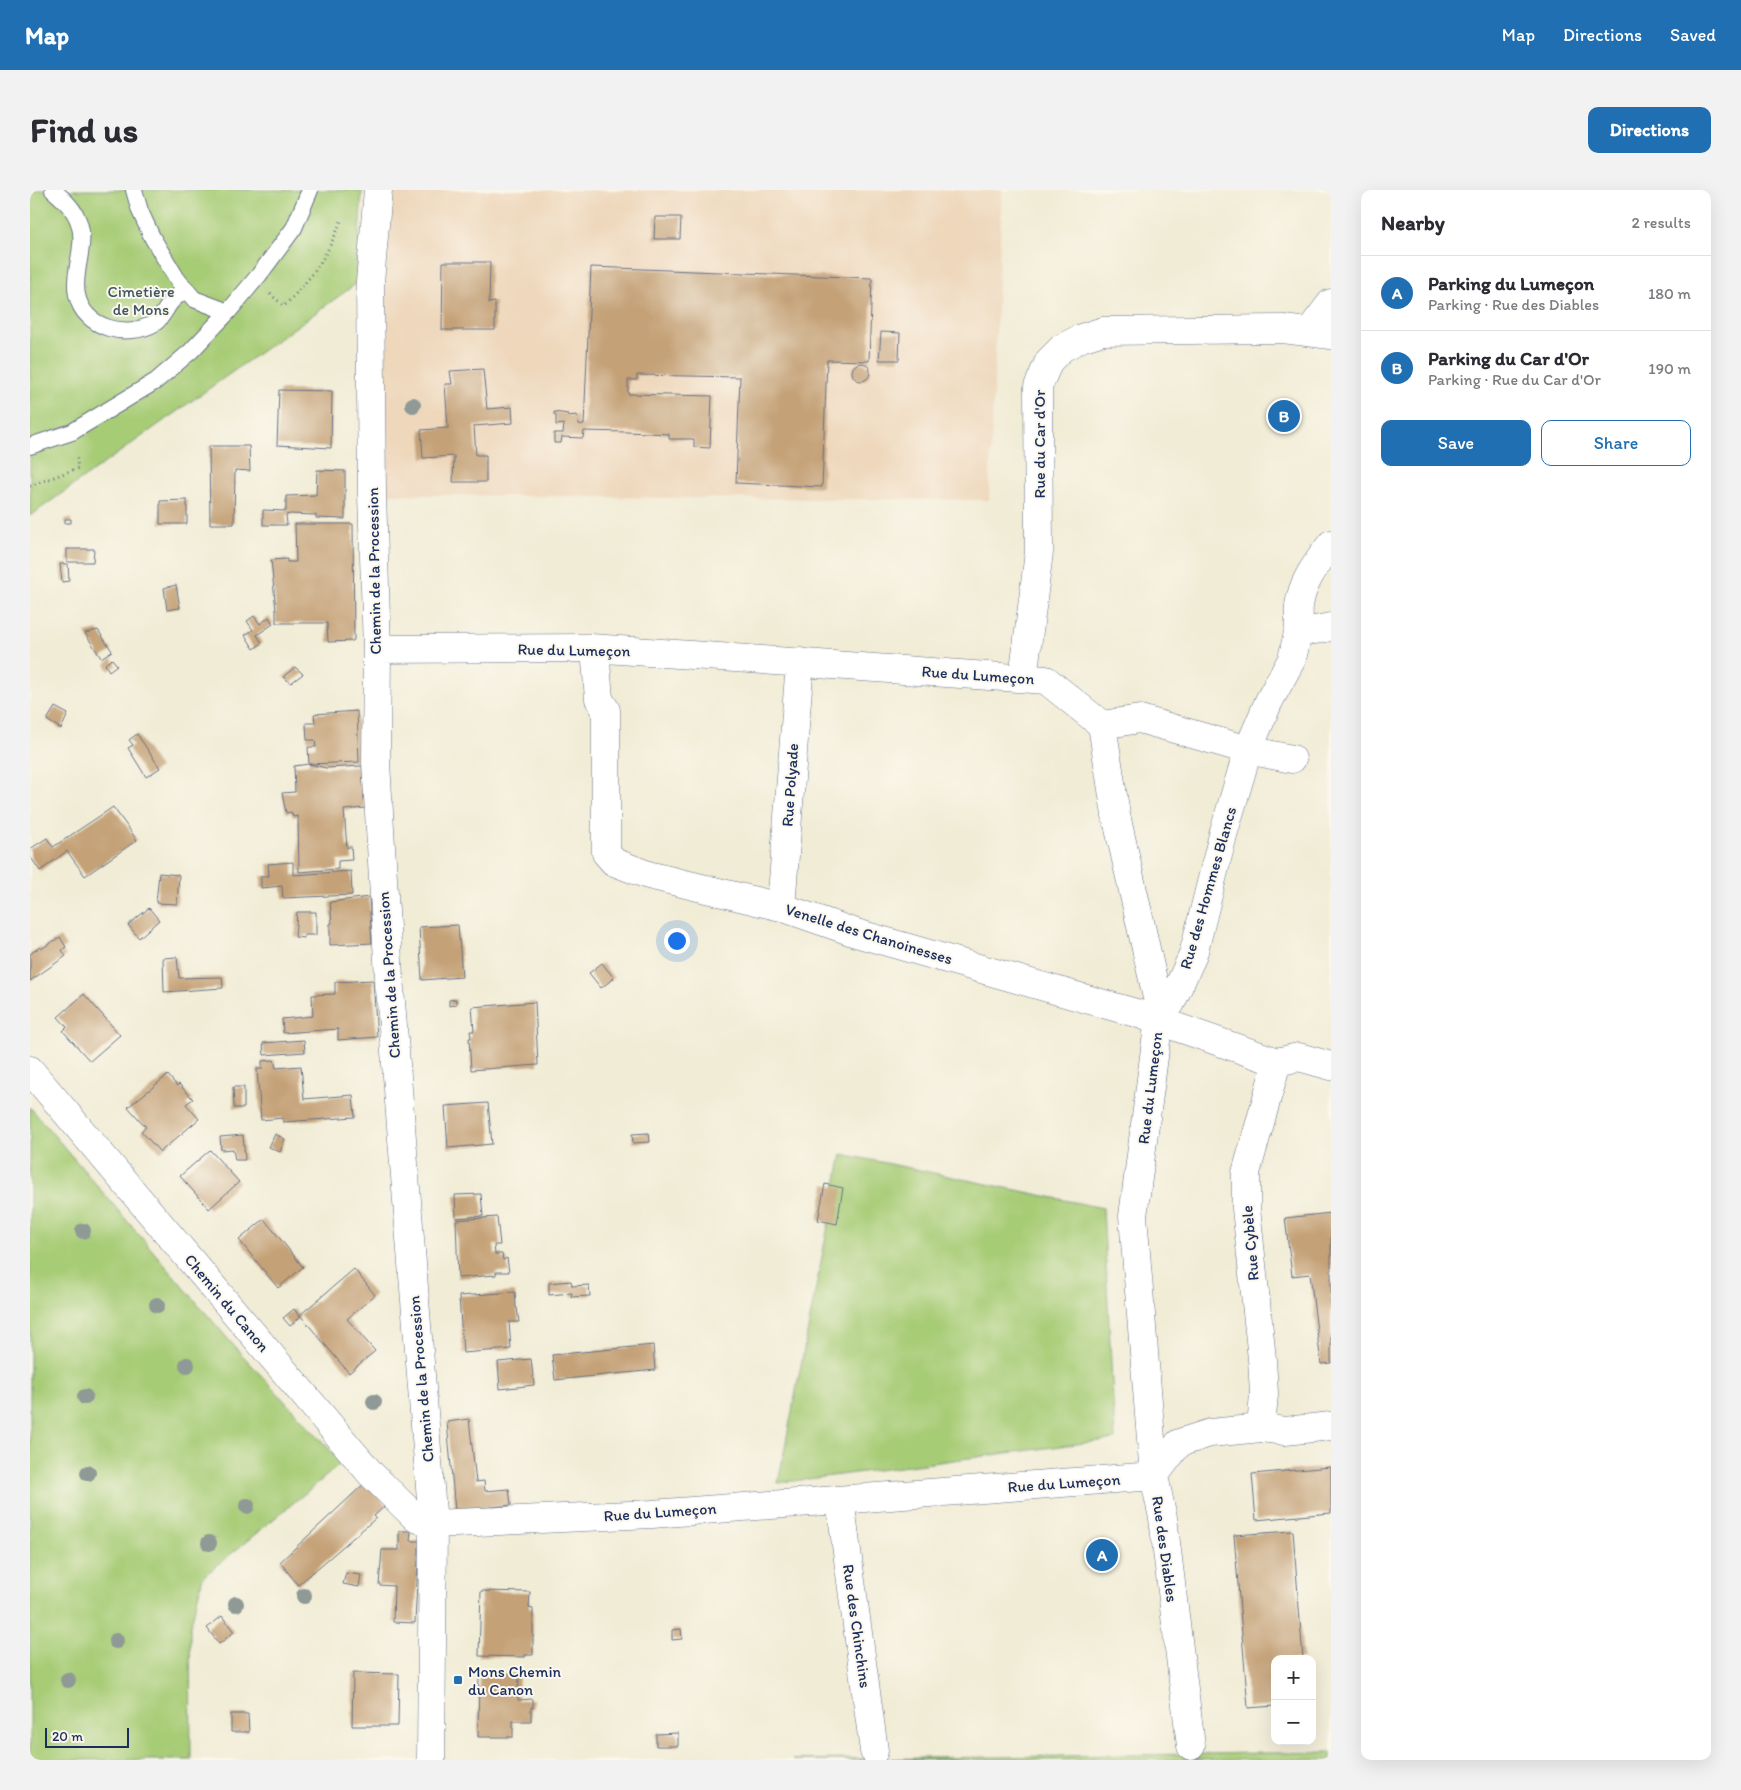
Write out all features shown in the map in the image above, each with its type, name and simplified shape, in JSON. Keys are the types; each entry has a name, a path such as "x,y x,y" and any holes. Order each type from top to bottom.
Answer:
{"street":[{"name":"Chemin de la Procession","path":"378,190 370,282 372,494 377,649 376,764 389,977 433,1524 431,1760"},
{"name":"Rue du Car d'Or","path":"1023,678 1039,552 1038,387 1049,361 1062,348 1080,338 1104,331 1283,329 1320,333 1331,303"},
{"name":"Rue des Hommes Blancs","path":"1158,1021 1171,1004 1193,955 1223,835 1248,750 1268,701 1292,659 1298,633 1299,606 1305,585 1310,572 1331,544"},
{"path":"1298,633 1331,627"},
{"name":"Rue du Lumeçon","path":"377,649 595,648 1046,680 1102,725 1116,815 1160,1011 1134,1216 1154,1476 652,1514 433,1524"},
{"name":"Venelle des Chanoinesses","path":"595,648 599,699 606,710 606,853 614,862 648,875 781,907 856,933 1139,1014 1277,1062 1299,1057 1331,1066"},
{"name":"Rue Polyade","path":"781,907 800,662"},
{"path":"1102,725 1140,719 1248,750 1292,759"},
{"name":"Rue Cybèle","path":"1261,1428 1264,1394 1262,1359 1246,1208 1246,1173 1277,1062"},
{"name":"Chemin du Canon","path":"30,1070 371,1474 416,1518 433,1524"},
{"name":"Rue des Diables","path":"1191,1746 1164,1518 1154,1476 1180,1443 1210,1433 1261,1428 1285,1430 1331,1426"},
{"name":"Rue des Chinchins","path":"840,1500 874,1751"}],"lane":[{"path":"53,190 70,207 79,222 81,235 76,294 82,309 94,321 112,331 138,330 156,322 172,300 186,289"},
{"path":"134,190 140,211 152,237 177,279 194,299 228,312"},
{"path":"30,446 72,432 156,381 191,352 228,312 294,228 310,190"}],"path":[{"path":"254,280 284,306 304,286 319,265 331,246 341,221"},
{"path":"30,486 78,468 72,432"}],"shaded area":[{"path":"378,190 1002,190 989,500 372,494"}],"green space":[{"name":"Cimetière de Mons","path":"30,190 362,190 356,284 30,516"},
{"path":"30,1107 234,1346 342,1463 203,1577 190,1627 191,1760 30,1760"},
{"path":"842,1154 1103,1208 1115,1439 778,1483"},
{"path":"1331,1752 1331,1760 792,1760"}],"building":[{"path":"655,217 681,217 680,239 654,239"},
{"path":"443,262 490,262 489,303 495,302 495,330 442,330"},
{"path":"591,267 872,278 869,361 827,360 822,487 736,483 740,377 637,375 637,380 628,380 628,394 712,396 710,448 694,447 694,439 669,439 669,434 627,432 584,431 583,438 562,437 561,443 554,443 554,433 563,433 564,424 556,425 554,412 568,414 568,416 577,415 578,424 584,425"},
{"path":"881,332 900,333 899,360 879,360"},
{"path":"861,363 867,366 870,372 867,378 861,381 855,378 852,372 855,366"},
{"path":"483,369 487,409 512,407 513,423 474,426 476,455 486,455 486,482 453,482 454,456 423,458 421,430 448,428 445,384 452,384 450,371"},
{"path":"279,390 332,391 331,448 277,445"},
{"path":"209,446 249,446 250,471 235,470 234,524 210,524"},
{"path":"317,470 345,471 345,519 316,518 316,515 290,514 286,515 287,525 263,525 263,510 286,511 286,496 316,495"},
{"path":"187,500 187,524 160,524 160,501"},
{"path":"65,519 71,519 71,523 65,523"},
{"path":"295,524 353,524 354,640 352,641 328,642 327,623 276,623 271,560 287,559 287,562 296,562"},
{"path":"67,549 94,549 93,562 67,562"},
{"path":"60,564 68,564 69,581 62,582"},
{"path":"176,585 180,608 167,610 164,588"},
{"path":"254,616 260,624 269,617 273,624 257,635 262,643 254,649 245,635 253,630 247,621"},
{"path":"98,630 112,651 101,658 85,633"},
{"path":"112,659 117,665 109,671 105,664"},
{"path":"295,667 303,674 291,683 283,677"},
{"path":"55,707 68,714 61,729 47,720"},
{"path":"357,711 359,762 309,764 308,747 316,747 315,740 307,740 306,723 315,723 314,714"},
{"path":"137,734 160,768 146,777 128,748 133,745 129,740"},
{"path":"309,764 326,768 362,766 365,808 344,810 347,848 351,846 352,860 338,861 338,869 299,872 298,816 293,817 291,812 286,813 282,793 295,792 294,766"},
{"path":"113,807 137,840 85,876 67,851 40,871 30,856 30,849 47,838 53,847"},
{"path":"293,862 293,875 351,871 352,895 283,898 282,886 261,888 261,876 269,876 268,864"},
{"path":"159,873 179,875 177,904 156,903"},
{"path":"369,897 372,943 330,945 330,924 332,923 330,902"},
{"path":"149,908 159,920 139,938 128,925"},
{"path":"297,912 316,912 316,935 304,935 304,938 295,937"},
{"path":"458,925 462,977 422,980 419,927"},
{"path":"60,937 66,947 62,950 66,956 30,981 30,954"},
{"path":"177,957 179,978 222,977 223,988 164,992 163,958"},
{"path":"602,963 614,978 601,988 589,973"},
{"path":"373,980 377,1037 338,1040 338,1029 283,1033 282,1019 313,1016 312,995 335,994 335,982"},
{"path":"84,994 120,1035 90,1061 63,1031 67,1027 58,1017"},
{"path":"456,999 456,1005 449,1006 449,1000"},
{"path":"535,1002 538,1065 471,1070 469,1038 471,1038 470,1031 474,1031 472,1007"},
{"path":"304,1040 305,1052 264,1055 263,1043"},
{"path":"274,1060 276,1068 301,1066 304,1099 353,1095 355,1117 283,1122 283,1118 261,1120 257,1069 262,1069 262,1061"},
{"path":"168,1075 177,1086 179,1084 193,1099 186,1104 199,1119 160,1152 141,1131 146,1127 128,1107"},
{"path":"233,1087 244,1087 244,1108 234,1108"},
{"path":"488,1103 492,1144 448,1148 445,1106"},
{"path":"649,1133 650,1142 633,1143 632,1134"},
{"path":"275,1134 285,1139 280,1152 269,1147"},
{"path":"243,1135 245,1160 235,1160 233,1149 221,1150 220,1137"},
{"path":"210,1150 239,1182 209,1209 180,1176"},
{"path":"825,1184 843,1188 837,1224 818,1220"},
{"path":"481,1194 483,1216 456,1218 455,1195"},
{"path":"1331,1213 1331,1363 1321,1364 1310,1274 1292,1276 1285,1218"},
{"path":"497,1217 500,1245 494,1245 495,1254 502,1254 503,1260 507,1258 509,1272 496,1272 496,1275 458,1278 456,1220"},
{"path":"264,1219 303,1267 278,1288 239,1240"},
{"path":"354,1269 375,1295 347,1319 375,1351 349,1373 300,1315"},
{"path":"571,1281 572,1286 589,1285 590,1296 571,1297 572,1293 549,1295 549,1283"},
{"path":"515,1292 519,1322 509,1322 511,1349 463,1353 459,1296"},
{"path":"294,1309 300,1317 290,1326 283,1318"},
{"path":"653,1345 655,1370 555,1380 552,1355"},
{"path":"531,1359 534,1385 500,1389 498,1362"},
{"path":"469,1419 476,1482 484,1481 485,1491 509,1489 511,1505 455,1511 447,1422"},
{"path":"1331,1467 1331,1513 1256,1520 1252,1474"},
{"path":"366,1482 386,1505 374,1516 376,1518 298,1585 280,1562"},
{"path":"399,1531 411,1531 410,1541 419,1541 415,1623 393,1622 394,1586 379,1585 382,1550 399,1550"},
{"path":"1293,1531 1303,1655 1271,1655 1271,1706 1248,1708 1234,1535"},
{"path":"346,1573 361,1575 359,1587 343,1584"},
{"path":"481,1591 530,1592 529,1608 533,1609 533,1655 525,1655 525,1657 479,1656"},
{"path":"222,1616 234,1632 219,1644 207,1628"},
{"path":"681,1629 682,1639 672,1640 672,1630"},
{"path":"353,1673 399,1674 398,1726 352,1726"},
{"path":"479,1673 519,1674 518,1700 533,1699 531,1721 513,1721 513,1737 478,1737"},
{"path":"231,1714 248,1714 249,1732 231,1732"},
{"path":"678,1733 678,1746 656,1746 656,1734"}],"place":[{"name":"Parking du Car d'Or","path":"1284,416"},
{"name":"Parking du Lumeçon","path":"1102,1555"},
{"name":"Mons Chemin du Canon","path":"458,1680"}]}
